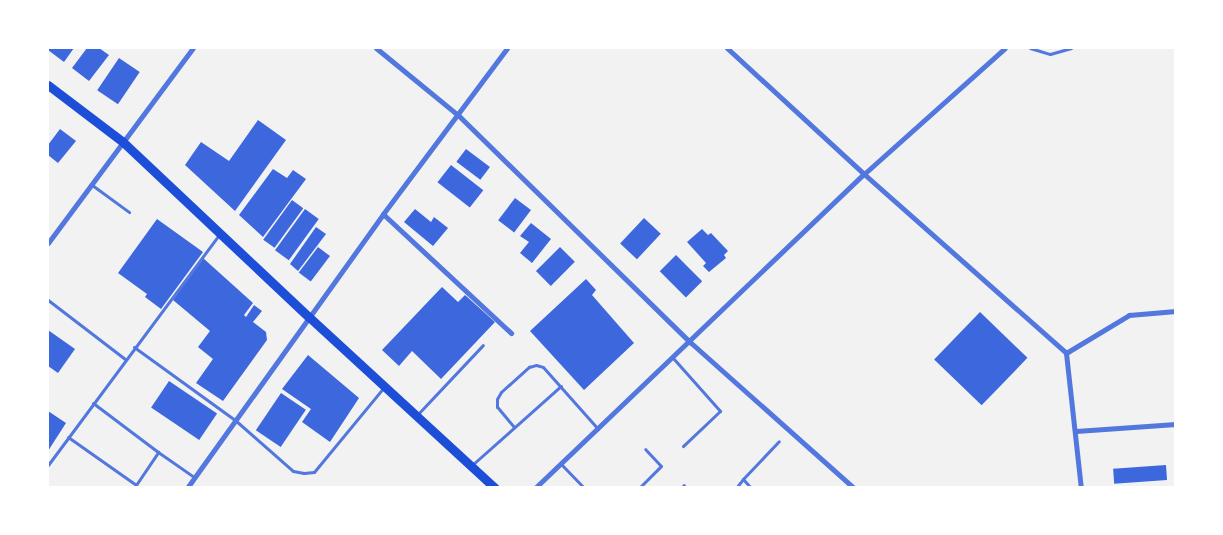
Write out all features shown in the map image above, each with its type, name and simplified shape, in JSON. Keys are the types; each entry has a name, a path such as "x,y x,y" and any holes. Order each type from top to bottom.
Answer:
{"main road":[{"path":"48,86 123,142 495,488"}],"street":[{"path":"48,243 193,48"},
{"path":"376,48 458,115 690,342 854,488"},
{"path":"187,488 383,214 507,48"},
{"path":"727,48 864,174 1066,353 1081,488"},
{"path":"535,488 864,174 1005,48"},
{"path":"383,214 511,332"},
{"path":"1066,353 1128,315 1176,311"},
{"path":"1076,432 1176,424"}],"lane":[{"path":"1030,48 1050,54 1071,48"},
{"path":"92,185 129,212"},
{"path":"48,465 220,233"},
{"path":"48,300 125,359"},
{"path":"417,415 483,345"},
{"path":"134,347 235,420 293,471 314,472 385,386"},
{"path":"673,358 720,411 683,446"},
{"path":"514,427 497,408 501,392 529,367 543,367 598,429"},
{"path":"472,466 561,386"},
{"path":"94,403 194,477"},
{"path":"68,437 136,485 158,452"},
{"path":"736,488 779,441"},
{"path":"639,488 661,466 645,449"},
{"path":"560,464 584,488"},
{"path":"743,479 751,488"}],"building":[{"path":"48,48 74,48 64,62 48,50"},
{"path":"87,48 99,48 109,55 89,81 72,68"},
{"path":"119,58 140,72 118,104 97,90"},
{"path":"258,120 286,140 235,211 185,165 201,142 229,161"},
{"path":"60,129 76,141 58,163 48,155 48,145"},
{"path":"466,149 490,167 480,180 456,162"},
{"path":"451,165 483,190 470,208 437,182"},
{"path":"273,169 287,178 293,170 306,179 263,237 239,215"},
{"path":"515,198 531,210 514,232 498,220"},
{"path":"292,200 303,208 275,248 263,240"},
{"path":"305,209 319,219 289,260 275,250"},
{"path":"415,209 431,222 434,217 448,228 433,246 404,222"},
{"path":"644,218 661,234 637,259 620,244"},
{"path":"157,219 203,252 161,309 145,297 147,294 118,273"},
{"path":"531,223 551,239 532,263 520,253 529,242 520,236"},
{"path":"316,227 326,234 298,271 290,264"},
{"path":"702,229 708,235 711,233 728,251 724,255 726,258 709,272 703,266 706,263 687,242"},
{"path":"318,247 330,256 311,282 299,273"},
{"path":"560,247 575,262 551,286 536,271"},
{"path":"676,255 702,281 686,297 660,271"},
{"path":"203,258 253,303 244,315 246,317 254,305 262,311 253,322 266,332 267,340 223,401 196,383 213,359 198,347 210,331 173,300"},
{"path":"586,279 596,290 592,295 634,343 584,390 530,331"},
{"path":"442,287 458,302 465,295 495,322 441,379 412,351 399,366 382,350"},
{"path":"980,312 1027,358 982,405 934,359"},
{"path":"48,330 75,349 58,373 48,366"},
{"path":"308,355 359,398 330,442 302,422 311,409 282,389"},
{"path":"169,381 217,413 199,440 151,408"},
{"path":"281,393 306,410 281,447 256,430"},
{"path":"48,411 66,423 48,451"},
{"path":"1166,465 1167,480 1114,484 1113,469"}]}
